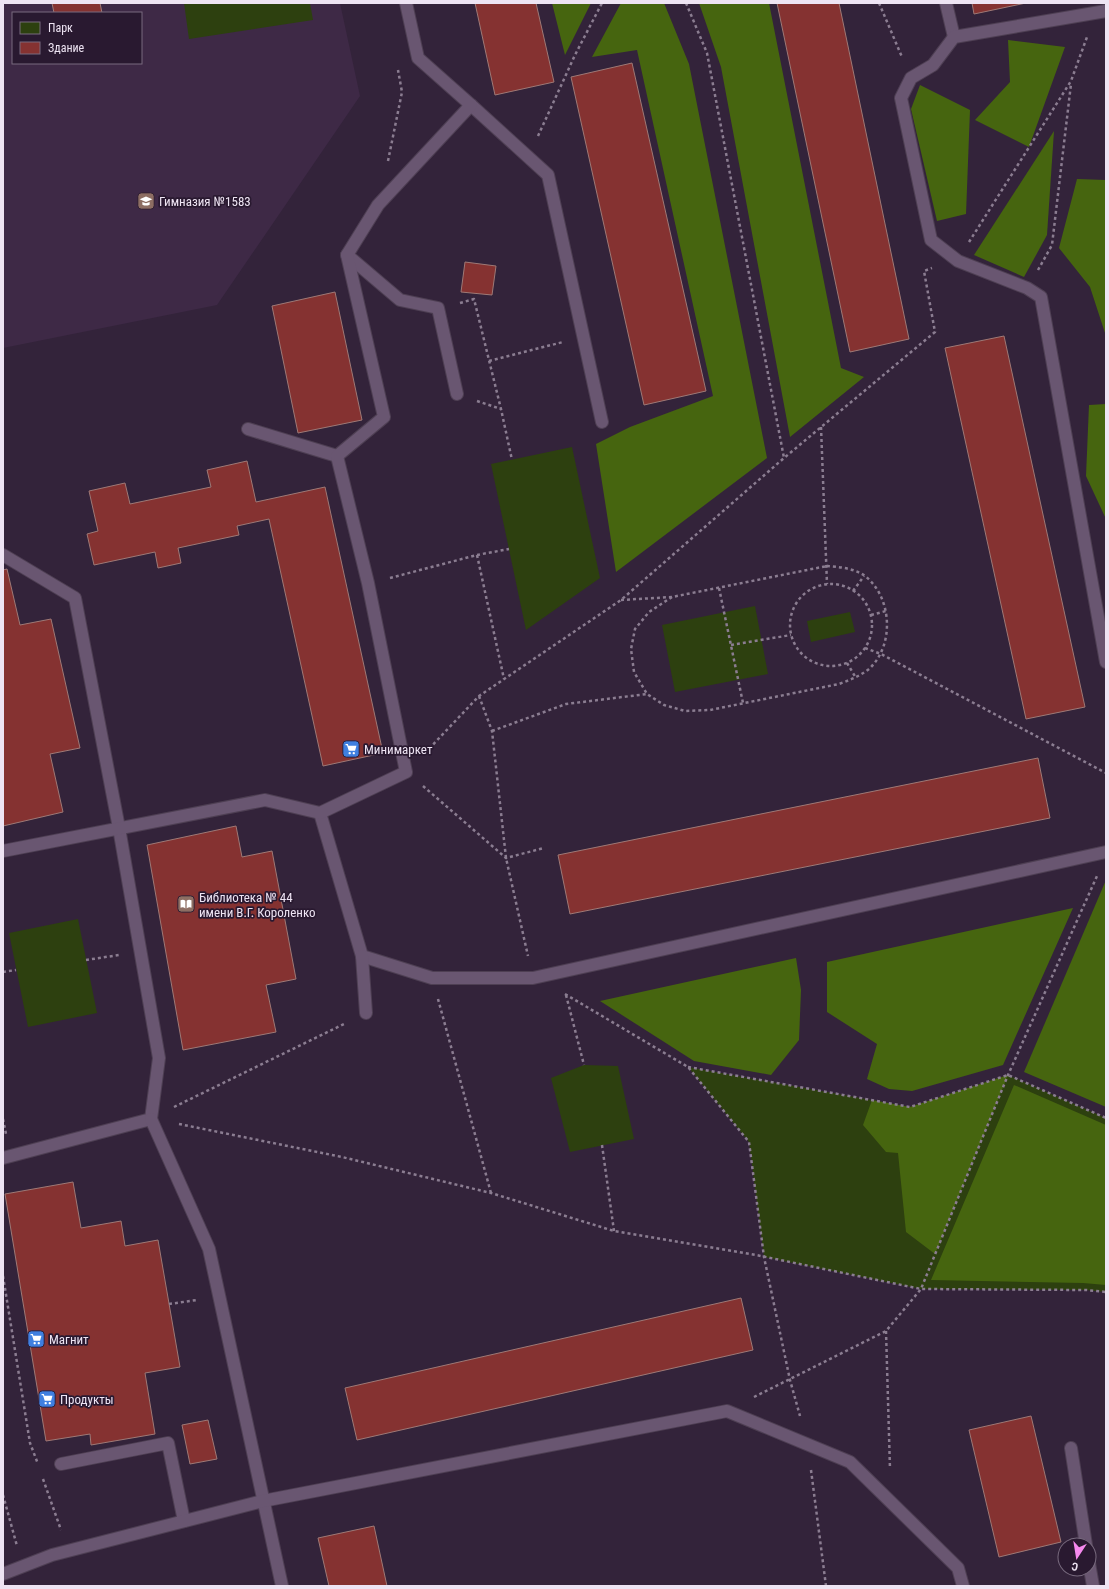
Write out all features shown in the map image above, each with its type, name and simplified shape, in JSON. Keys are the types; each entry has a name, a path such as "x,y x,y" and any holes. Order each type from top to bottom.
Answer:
{"lane":[{"path":"406,3 418,58 548,175 585,336 602,422"},
{"path":"946,3 954,37"},
{"path":"1101,12 954,37 933,64 911,78 901,98 931,240 958,261 1027,288 1041,297 1106,662"},
{"path":"336,456 384,417 347,255 378,205 471,105"},
{"path":"347,255 400,300 438,308 457,394"},
{"path":"248,428 336,456"},
{"path":"3,851 265,800 320,813 406,772 368,583 336,456"},
{"path":"3,555 75,598 119,828 159,1058 151,1119 209,1249 282,1586"},
{"path":"320,813 362,956 366,1013"},
{"path":"362,956 432,978 533,978 1106,852"},
{"path":"3,1158 151,1119"},
{"path":"3,1574 52,1555 263,1501 727,1411 850,1462 958,1568 963,1586"},
{"path":"61,1464 168,1442 184,1521"},
{"path":"1071,1448 1085,1537"}],"path":[{"path":"528,157 575,55 602,3"},
{"path":"686,3 707,53 784,458"},
{"path":"879,3 911,78"},
{"path":"430,748 479,696 621,600 784,458 935,332 924,271 958,261 1071,81 1101,12"},
{"path":"386,167 402,92 398,70"},
{"path":"1027,288 1052,245 1071,81"},
{"path":"438,308 474,299 512,460"},
{"path":"489,361 585,336"},
{"path":"821,427 828,584"},
{"path":"407,573 478,555 509,549"},
{"path":"478,555 504,679"},
{"path":"621,600 672,597 827,566 847,568 864,576 877,590 886,611 887,631 881,654 870,668 856,678 839,684 710,710 686,711 664,705 647,694 634,672 631,649 635,629 649,612 672,597"},
{"path":"853,591 864,576"},
{"path":"828,584 853,591 864,601 871,615 871,632 865,648 857,657 847,663 829,666 812,662 798,651 790,634 790,617 797,601 810,589 828,584"},
{"path":"719,588 743,703"},
{"path":"871,615 886,611"},
{"path":"731,645 790,634"},
{"path":"865,648 881,654 1106,773"},
{"path":"847,663 856,678"},
{"path":"492,732 566,704 647,694"},
{"path":"479,696 492,732 506,858 533,978 565,994 688,1067 749,1142 764,1257 790,1380 808,1444 826,1586"},
{"path":"421,785 506,858"},
{"path":"506,858 544,848"},
{"path":"727,1411 886,1331 921,1289 1008,1075 1100,870"},
{"path":"3,972 16,970"},
{"path":"432,978 491,1194"},
{"path":"565,994 584,1066"},
{"path":"151,1119 366,1013"},
{"path":"688,1067 910,1107 1008,1075 1106,1118"},
{"path":"151,1119 342,1157 491,1194 614,1231 764,1257 921,1289 1086,1290 1106,1292"},
{"path":"602,1145 614,1231"},
{"path":"3,1276 30,1443 38,1465"},
{"path":"169,1304 219,1297"},
{"path":"886,1331 892,1502"},
{"path":"40,1472 68,1551"},
{"path":"3,1495 23,1566"}],"shaded area":[{"name":"Гимназия №1583","path":"3,3 340,3 360,96 217,305 3,348"}],"green space":[{"path":"184,3 310,3 313,20 189,39"},
{"path":"552,3 591,3 565,55"},
{"path":"621,3 664,3 689,64 767,458 616,572 596,444 630,427 713,396 637,50 592,57"},
{"path":"699,3 769,3 841,368 864,377 790,437 721,67"},
{"path":"1008,40 1065,47 1029,147 975,120 1010,82"},
{"path":"920,85 970,110 966,214 937,221 911,109"},
{"path":"1054,131 1047,235 1024,277 974,255"},
{"path":"1077,179 1106,180 1106,336 1090,287 1059,248"},
{"path":"1106,404 1106,519 1086,476 1089,405"},
{"path":"572,447 600,578 526,630 491,464"},
{"path":"755,606 768,674 675,692 662,625"},
{"path":"850,612 855,632 811,642 807,621"},
{"path":"1106,880 1106,1107 1024,1072"},
{"path":"1073,908 1003,1065 912,1091 889,1089 867,1079 877,1044 827,1012 827,962"},
{"path":"78,919 97,1013 28,1027 9,933"},
{"path":"796,958 801,990 799,1040 771,1075 694,1061 600,1001"},
{"path":"584,1065 618,1066 634,1139 570,1152 551,1078"},
{"path":"688,1067 910,1107 1008,1075 1106,1118 1106,1292 1086,1290 921,1289 764,1257 749,1142"},
{"path":"1008,1075 935,1254 906,1232 898,1153 886,1152 863,1125 872,1100 910,1107"},
{"path":"1014,1085 1106,1125 1106,1285 1083,1283 931,1280"}],"building":[{"path":"52,3 100,3 102,12 54,12"},
{"path":"475,3 536,3 554,82 495,95"},
{"path":"777,3 839,3 909,339 850,352"},
{"path":"972,3 1026,3 974,14"},
{"path":"632,63 706,391 644,405 571,77"},
{"path":"465,262 496,266 492,295 461,292"},
{"path":"335,292 362,420 298,433 272,306"},
{"path":"1004,336 1085,707 1026,719 945,348"},
{"path":"247,461 256,502 325,487 383,753 323,766 269,519 237,526 239,535 178,548 181,563 158,568 155,552 94,565 87,534 98,531 89,491 125,483 130,504 211,487 207,470"},
{"path":"7,569 20,625 51,619 80,748 50,754 63,812 3,826 3,570"},
{"path":"1038,758 1050,818 570,914 558,855"},
{"path":"236,826 242,857 272,851 296,979 266,985 276,1032 183,1050 147,845"},
{"path":"73,1182 81,1228 121,1221 125,1246 158,1240 180,1367 145,1373 155,1434 91,1445 90,1434 46,1441 5,1194"},
{"path":"741,1298 753,1350 357,1440 345,1388"},
{"path":"1031,1416 1060,1537 1057,1537 1057,1543 999,1557 969,1430"},
{"path":"208,1420 217,1459 190,1464 182,1425"},
{"path":"374,1526 387,1586 329,1586 318,1538"}],"place":[{"name":"Гимназия №1583","path":"146,201"},
{"name":"Минимаркет","path":"351,749"},
{"name":"Библиотека № 44 имени В.Г. Короленко","path":"186,904"},
{"name":"Магнит","path":"36,1339"},
{"name":"Продукты","path":"47,1399"}]}
